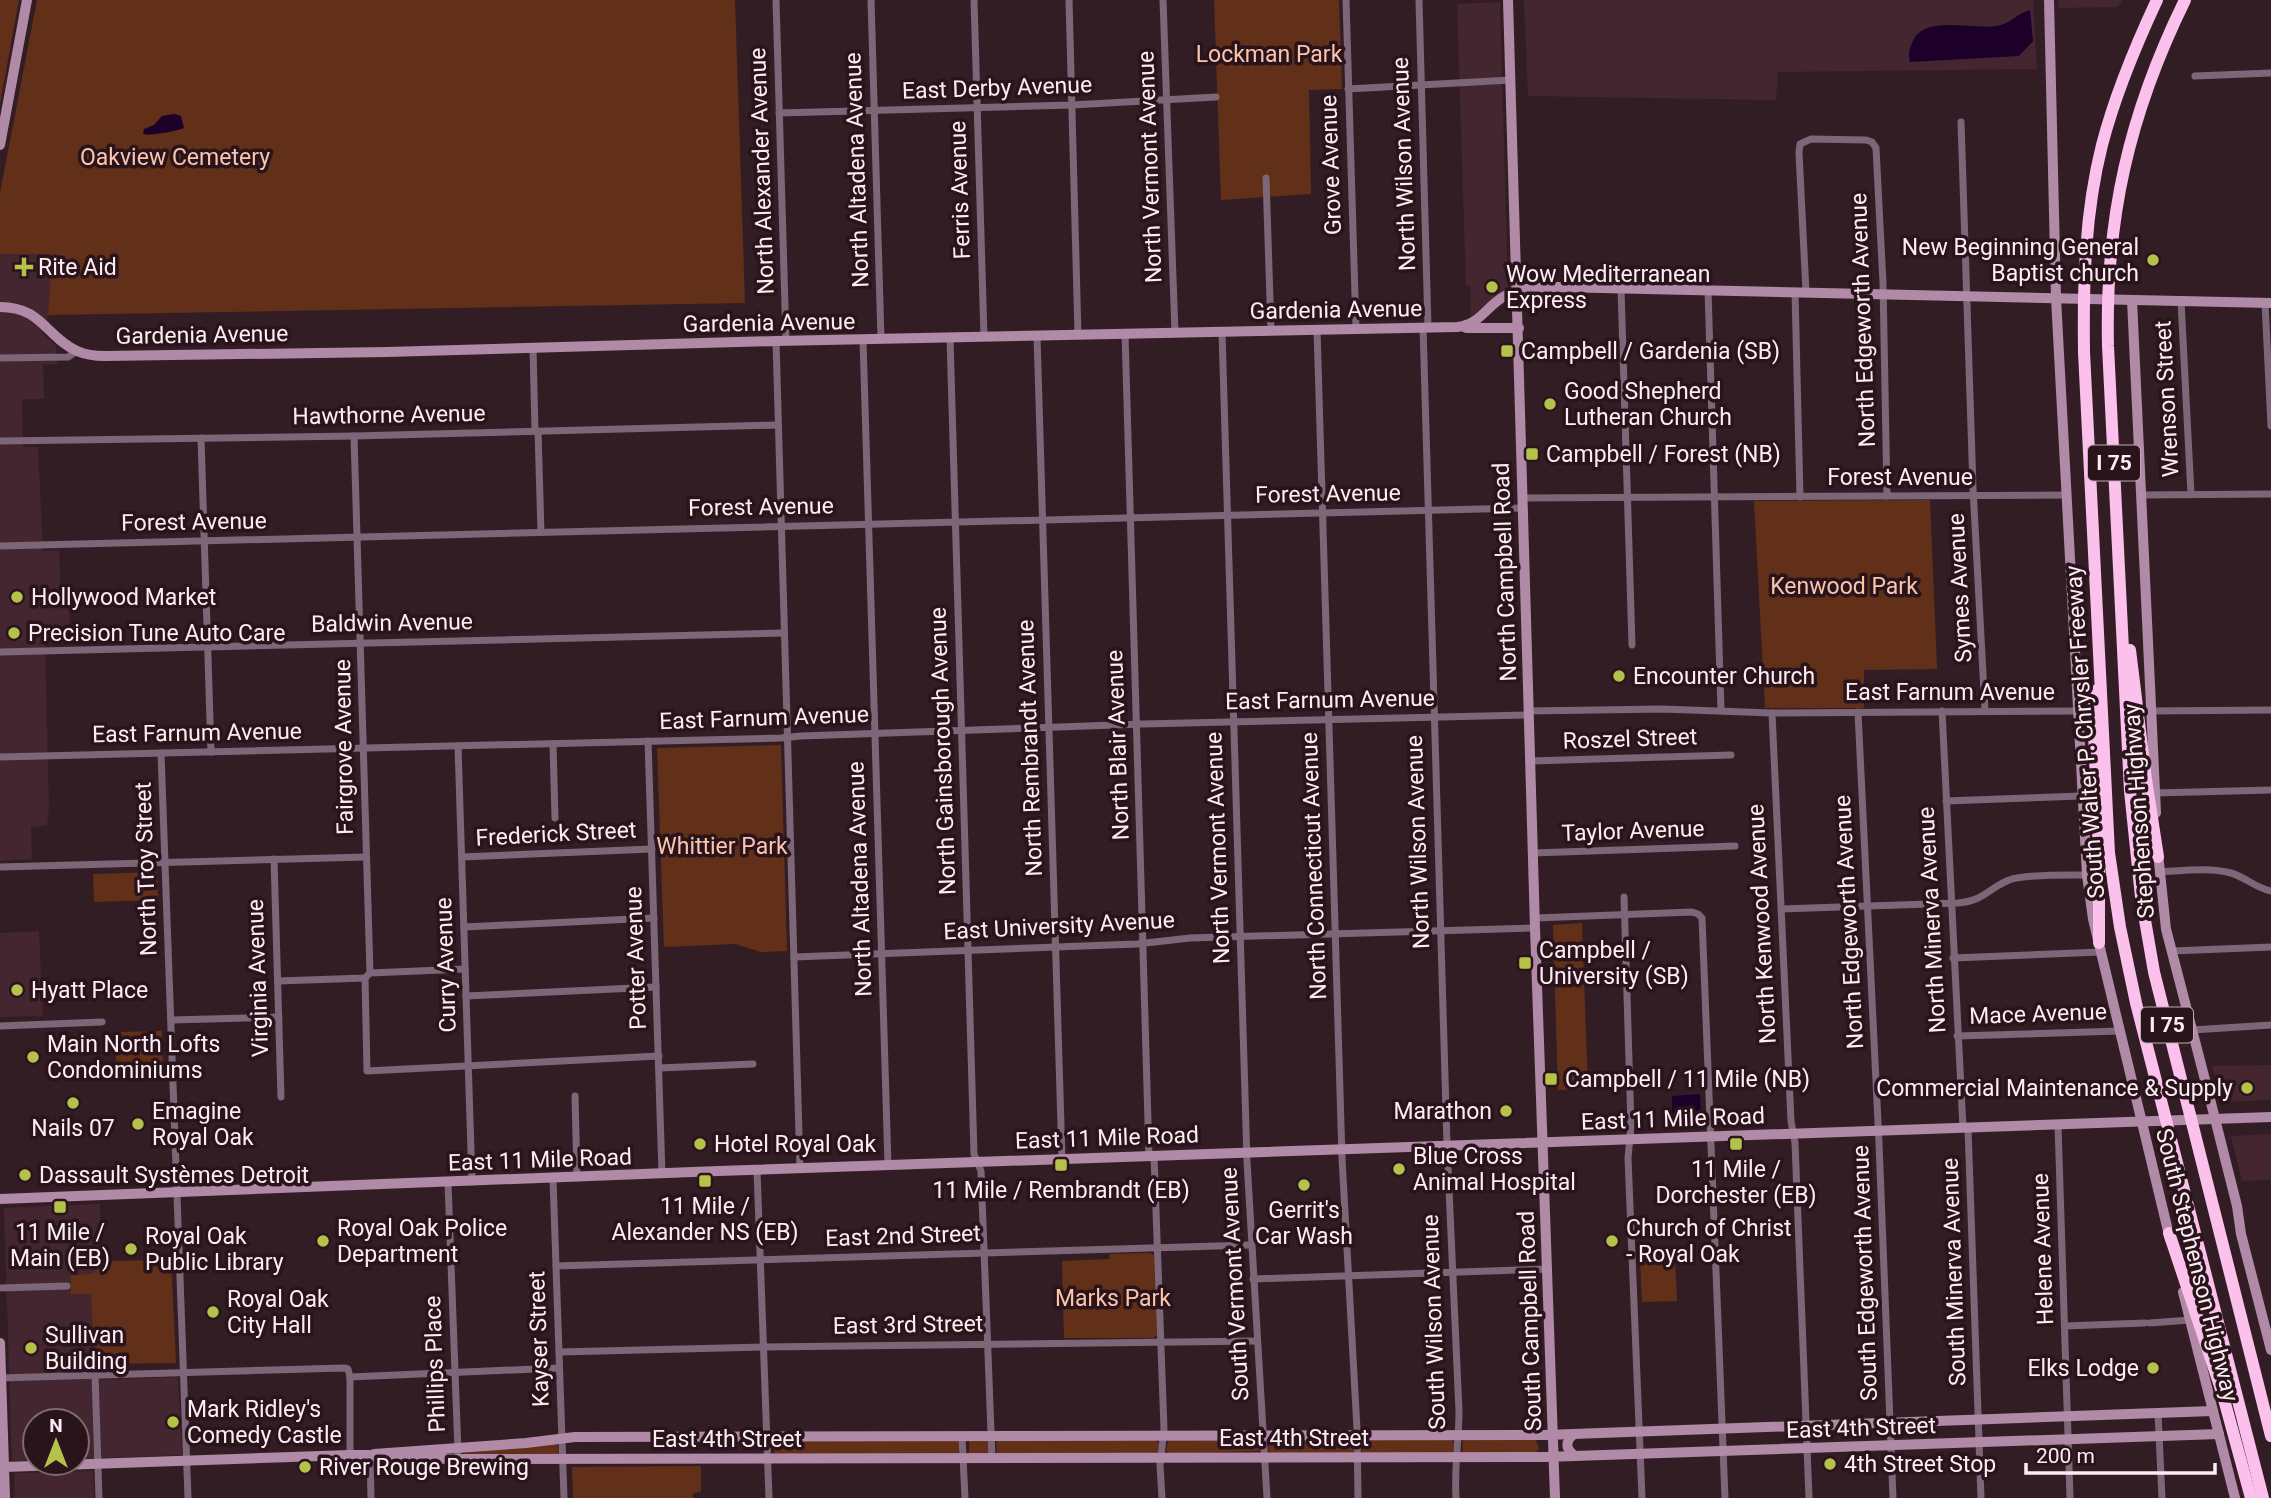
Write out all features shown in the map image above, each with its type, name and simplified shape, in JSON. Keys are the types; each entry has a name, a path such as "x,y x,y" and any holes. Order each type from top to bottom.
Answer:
{"highway":[{"name":"South Walter P. Chrysler Freeway","path":"2156,1 2129,63 2106,130 2094,189 2085,261 2084,352 2108,833 2120,927 2136,1003 2263,1498"},
{"name":"I 75","path":"2184,4 2141,104 2123,167 2112,242 2108,321 2130,791 2141,897 2150,951 2168,1033 2271,1436"},
{"path":"2121,605 2131,652 2158,857"},
{"path":"2100,948 2093,708 2101,670"},
{"path":"2169,1233 2222,1392 2251,1498"}],"street":[{"path":"0,145 27,0"},
{"name":"North Alexander Avenue","path":"776,0 781,341 778,425 800,1169"},
{"name":"North Altadena Avenue","path":"871,0 881,339"},
{"name":"Ferris Avenue","path":"974,0 984,337"},
{"path":"1069,0 1078,335"},
{"name":"North Vermont Avenue","path":"1163,0 1175,332"},
{"name":"Grove Avenue","path":"1346,0 1356,328"},
{"name":"North Wilson Avenue","path":"1419,0 1427,511 1447,1145"},
{"name":"North Campbell Road","path":"1508,0 1528,713 1544,1142"},
{"name":"South Stephenson Highway","path":"2049,0 2067,495 2087,875 2093,919 2120,1031 2147,1122 2169,1233 2235,1498"},
{"path":"2195,76 2271,73"},
{"path":"1348,89 1511,80"},
{"name":"East Derby Avenue","path":"779,113 1072,105 1216,97"},
{"name":"Symes Avenue","path":"1961,122 1974,496 1985,711"},
{"name":"North Edgeworth Avenue","path":"1800,292 1800,145 1811,139 1866,140 1874,144 1878,168 1887,496"},
{"path":"1266,178 1271,330"},
{"path":"1462,327 1478,320 1499,299 1518,290 1557,287 2268,303 2271,426"},
{"path":"1621,288 1632,645"},
{"path":"1708,290 1721,710"},
{"path":"1800,292 1800,496"},
{"name":"Stephenson Highway","path":"2129,300 2158,857 2165,920 2271,1350"},
{"name":"Wrenson Street","path":"2181,301 2191,494"},
{"path":"0,307 32,314 77,351"},
{"name":"Gardenia Avenue","path":"0,358 68,357 77,351 94,356 118,356 1356,328 1519,328"},
{"name":"North Connecticut Avenue","path":"1317,329 1342,1149 1358,1498"},
{"name":"North Vermont Avenue","path":"1222,332 1247,1152"},
{"name":"North Blair Avenue","path":"1125,334 1143,944 1161,1342 1162,1498"},
{"name":"North Rembrandt Avenue","path":"1037,336 1062,1159"},
{"name":"North Gainsborough Avenue","path":"950,338 974,1154 981,1171 992,1458"},
{"name":"North Altadena Avenue","path":"863,340 888,1165"},
{"path":"533,348 541,532"},
{"name":"Hawthorne Avenue","path":"0,441 354,436 778,425"},
{"name":"Fairgrove Avenue","path":"354,436 366,857 367,1071 468,1065"},
{"path":"201,438 211,752"},
{"path":"2141,495 2271,494"},
{"name":"Forest Avenue","path":"0,546 1427,511 1627,498 2067,495"},
{"name":"Baldwin Avenue","path":"0,652 784,633"},
{"name":"East Farnum Avenue","path":"0,757 553,744 1528,713 1721,710 1772,713 2078,711"},
{"name":"North Minerva Avenue","path":"1942,710 1957,1036 1965,1128"},
{"path":"2151,711 2271,710"},
{"name":"North Edgeworth Avenue","path":"1858,712 1878,1130"},
{"name":"North Kenwood Avenue","path":"1772,713 1791,1125 1796,1143 1809,1498"},
{"name":"Potter Avenue","path":"648,741 662,1174"},
{"path":"553,744 555,818"},
{"name":"Curry Avenue","path":"458,746 472,1182"},
{"name":"North Troy Street","path":"161,753 188,1498"},
{"name":"Roszel Street","path":"1530,761 1731,755"},
{"path":"2155,793 2271,790"},
{"path":"1946,801 2081,796"},
{"name":"Taylor Avenue","path":"1533,853 1735,846"},
{"name":"Frederick Street","path":"462,857 652,849"},
{"path":"0,867 366,857"},
{"name":"Virginia Avenue","path":"274,859 281,1097"},
{"path":"2159,873 2232,873 2263,890 2271,891"},
{"path":"1781,909 1971,901 2016,878 2087,875"},
{"path":"1624,897 1631,1123 1628,1158 1642,1498"},
{"name":"East University Avenue","path":"794,957 1440,930 1624,914 1692,912 1702,920 1710,1136"},
{"path":"464,927 654,918"},
{"path":"2172,951 2271,947"},
{"path":"1953,958 2100,948"},
{"path":"278,981 465,968"},
{"path":"466,996 656,987"},
{"path":"171,1020 279,1017"},
{"path":"0,1026 102,1022"},
{"path":"2192,1030 2271,1026"},
{"name":"Mace Avenue","path":"1957,1036 2120,1031"},
{"path":"468,1065 659,1056"},
{"path":"659,1068 753,1064"},
{"path":"575,1097 577,1178"},
{"name":"East 11 Mile Road","path":"0,1199 2271,1117"},
{"name":"Helene Avenue","path":"2057,1125 2070,1498"},
{"name":"South Minerva Avenue","path":"1965,1128 1981,1498"},
{"name":"South Edgeworth Avenue","path":"1878,1130 1893,1498"},
{"path":"1710,1136 1725,1498"},
{"name":"South Campbell Road","path":"1544,1142 1555,1498"},
{"name":"South Wilson Avenue","path":"1447,1145 1459,1410 1455,1464 1456,1498"},
{"name":"South Vermont Avenue","path":"1247,1152 1267,1498"},
{"path":"757,1170 769,1498"},
{"name":"Kayser Street","path":"553,1179 564,1498"},
{"name":"Phillips Place","path":"448,1183 458,1459"},
{"name":"East 2nd Street","path":"556,1266 1251,1245"},
{"path":"1254,1279 1548,1269"},
{"path":"0,1288 67,1286"},
{"path":"2065,1325 2190,1320"},
{"name":"East 3rd Street","path":"559,1352 1257,1341"},
{"path":"0,1343 5,1498"},
{"path":"350,1377 559,1368"},
{"path":"1,1378 348,1369 351,1455"},
{"path":"95,1375 99,1498"},
{"name":"East 4th Street","path":"370,1455 378,1452 562,1439 1536,1436 2213,1411"},
{"path":"2158,1413 2162,1498"},
{"path":"1574,1434 1567,1445 1575,1456"},
{"name":"East 4th Street","path":"2,1467 351,1455 458,1459 1554,1457 2219,1434"},
{"path":"1532,1457 1541,1449 1541,1441 1536,1436"},
{"path":"962,1437 965,1498"},
{"path":"370,1455 371,1498"}],"shaded area":[{"path":"1524,0 2033,0 2037,69 1778,72 1776,100 1528,96"},
{"path":"2058,0 2122,0 2118,7 2059,8"},
{"path":"1500,2 1508,286 1471,317 1470,285 1466,285 1457,4"},
{"path":"2030,10 2033,41 2019,56 1910,62 1909,52 1913,41 1919,33 1929,28 1940,25 1991,27 2008,22"},
{"path":"162,116 181,116 184,128 143,134 144,129 154,125"},
{"path":"0,254 52,254 48,315 42,333 56,346 57,364 43,365 44,399 22,399 23,447 38,447 43,551 59,551 61,599 69,599 70,643 45,644 49,808 47,826 31,827 32,859 0,861"},
{"path":"39,931 43,1016 0,1017 0,933"},
{"path":"2271,1065 2271,1100 2223,1102 2212,1066"},
{"path":"1700,1094 1701,1119 1672,1119 1672,1096"},
{"path":"2271,1134 2271,1180 2242,1181 2231,1136"},
{"path":"100,1204 101,1265 92,1274 71,1275 91,1294 94,1380 178,1377 182,1455 91,1458 91,1407 21,1407 21,1461 12,1461 4,1208"},
{"path":"91,1471 94,1498 15,1498 14,1473 21,1473 21,1477 91,1477"}],"green space":[{"path":"0,0 19,0 0,104"},
{"name":"Oakview Cemetery","path":"37,0 735,0 745,303 48,315 52,254 0,254 0,193"},
{"name":"Lockman Park","path":"1214,0 1339,0 1342,89 1309,90 1311,194 1221,200"},
{"name":"Kenwood Park","path":"1930,500 1937,669 1864,670 1864,708 1765,708 1754,501"},
{"name":"Whittier Park","path":"781,745 787,951 761,952 735,944 664,947 657,748"},
{"path":"157,872 158,900 94,902 93,874"},
{"path":"1582,923 1588,1089 1558,1090 1553,925"},
{"path":"162,1031 163,1071 118,1073 115,1051 117,1032"},
{"name":"Marks Park","path":"1110,1254 1154,1255 1157,1335 1153,1338 1064,1338 1062,1261 1109,1259"},
{"path":"1675,1258 1677,1301 1642,1302 1640,1259"},
{"path":"171,1260 176,1363 94,1364 91,1294 71,1294 71,1275 92,1274 106,1261"},
{"path":"1349,1439 1354,1443 1353,1453 1269,1453 1268,1443 1271,1440"},
{"path":"1451,1439 1454,1443 1453,1453 1362,1453 1363,1440"},
{"path":"986,1440 989,1453 969,1454 969,1441"},
{"path":"999,1440 1156,1440 1159,1444 1157,1454 997,1454 996,1443"},
{"path":"1168,1440 1258,1440 1260,1451 1171,1454 1166,1451"},
{"path":"1463,1440 1536,1440 1539,1449 1535,1453 1462,1452"},
{"path":"959,1441 959,1454 774,1454 773,1443"},
{"path":"557,1443 559,1455 464,1455 464,1453"},
{"path":"701,1466 701,1492 693,1493 693,1498 573,1498 572,1467"}],"place":[{"name":"New Beginning General Baptist church","path":"2153,260"},
{"name":"Rite Aid","path":"24,267"},
{"name":"Wow Mediterranean Express","path":"1492,287"},
{"name":"Campbell / Gardenia (SB)","path":"1507,351"},
{"name":"Good Shepherd Lutheran Church","path":"1550,404"},
{"name":"Campbell / Forest (NB)","path":"1532,454"},
{"name":"Hollywood Market","path":"17,597"},
{"name":"Precision Tune Auto Care","path":"14,633"},
{"name":"Encounter Church","path":"1619,676"},
{"name":"Campbell / University (SB)","path":"1525,963"},
{"name":"Hyatt Place","path":"17,990"},
{"name":"Main North Lofts Condominiums","path":"33,1057"},
{"name":"Campbell / 11 Mile (NB)","path":"1551,1079"},
{"name":"Commercial Maintenance & Supply","path":"2247,1088"},
{"name":"Nails 07","path":"73,1103"},
{"name":"Marathon","path":"1506,1111"},
{"name":"Emagine Royal Oak","path":"138,1124"},
{"name":"Hotel Royal Oak","path":"700,1144"},
{"name":"11 Mile / Dorchester (EB)","path":"1736,1144"},
{"name":"11 Mile / Rembrandt (EB)","path":"1061,1165"},
{"name":"Blue Cross Animal Hospital","path":"1399,1169"},
{"name":"Dassault Systèmes Detroit","path":"25,1175"},
{"name":"11 Mile / Alexander NS (EB)","path":"705,1181"},
{"name":"Gerrit's Car Wash","path":"1304,1185"},
{"name":"11 Mile / Main (EB)","path":"60,1207"},
{"name":"Royal Oak Police Department","path":"323,1241"},
{"name":"Church of Christ - Royal Oak","path":"1612,1241"},
{"name":"Royal Oak Public Library","path":"131,1249"},
{"name":"Royal Oak City Hall","path":"213,1312"},
{"name":"Sullivan Building","path":"31,1348"},
{"name":"Elks Lodge","path":"2153,1368"},
{"name":"Mark Ridley's Comedy Castle","path":"173,1422"},
{"name":"4th Street Stop","path":"1830,1464"},
{"name":"River Rouge Brewing","path":"305,1467"}]}
